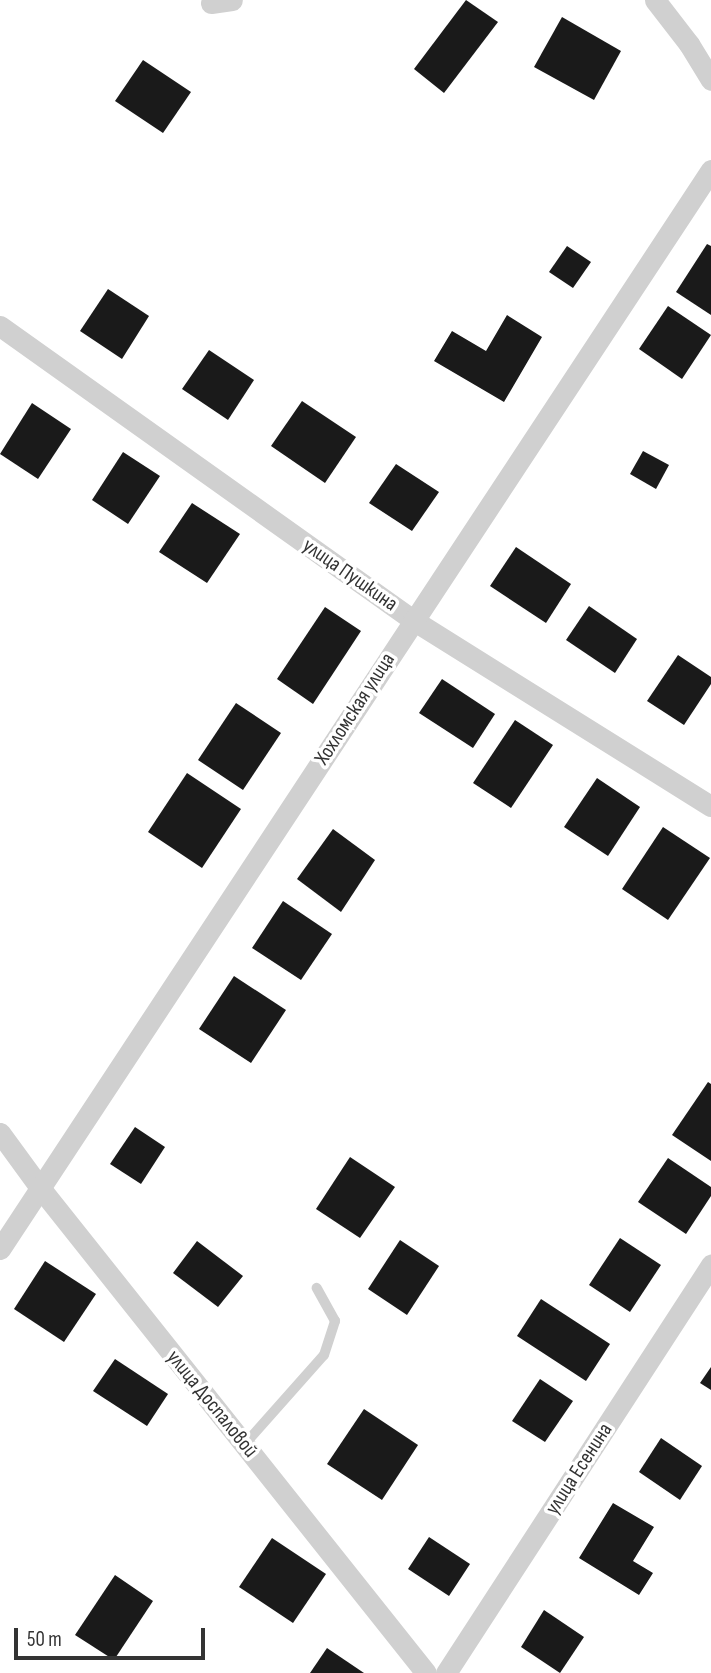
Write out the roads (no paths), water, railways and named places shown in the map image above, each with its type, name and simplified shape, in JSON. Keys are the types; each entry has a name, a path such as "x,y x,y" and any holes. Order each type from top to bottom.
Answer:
{"street":[{"path":"655,0 689,44 711,80"},
{"name":"Хохломская улица","path":"0,1249 711,170"},
{"name":"улица Пушкина","path":"0,326 413,620 711,806"},
{"name":"улица Доспаловой","path":"0,1133 41,1189 426,1673"},
{"name":"улица Есенина","path":"446,1673 711,1265"}],"lane":[{"path":"244,1445 324,1355 335,1321 317,1288"}]}
